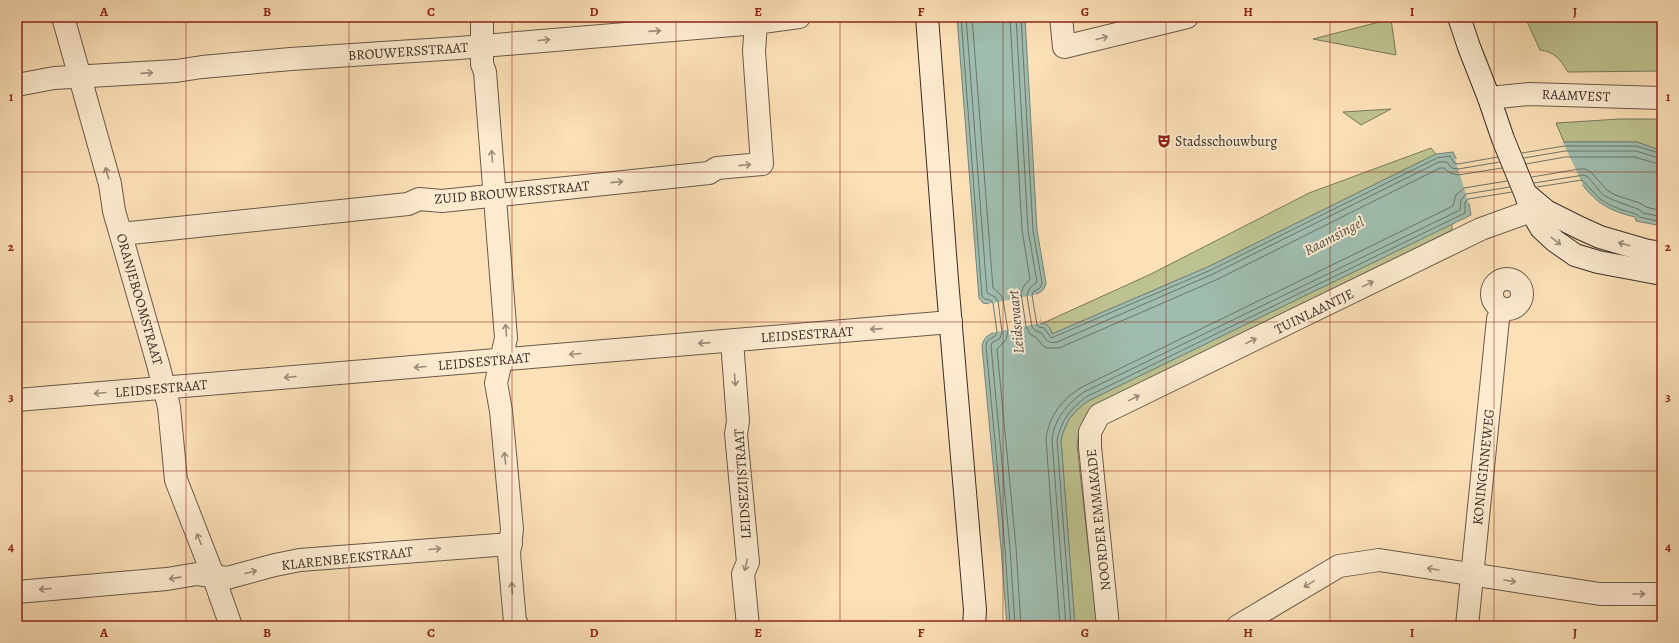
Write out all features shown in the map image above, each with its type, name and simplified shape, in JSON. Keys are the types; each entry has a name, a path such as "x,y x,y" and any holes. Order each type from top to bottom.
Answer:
{"street":[{"name":"ORANJEBOOMSTRAAT","path":"63,17 110,184 114,211 169,407 176,480 231,626"},
{"path":"482,17 482,64 485,72 506,338 496,383 512,529 509,554 515,622 518,626"},
{"name":"BROUWERSSTRAAT","path":"17,85 54,78 176,71 276,60 482,46 756,23 799,17"},
{"path":"927,17 975,610 974,626"},
{"path":"1061,17 1064,47 1187,17"},
{"path":"1459,17 1507,150 1528,203 1541,228 1555,241 1575,255 1598,262 1662,274"},
{"name":"ZUID BROUWERSSTRAAT","path":"121,234 408,204 419,199 442,201 709,173 717,168 762,164 754,51 756,23"},
{"name":"RAAMVEST","path":"1489,98 1529,94 1662,98"},
{"path":"1528,203 1600,237 1648,251 1662,253"},
{"name":"TUINLAANTJE","path":"1099,415 1481,229 1528,203"},
{"name":"KONINGINNEWEG","path":"1466,626 1498,319 1502,309"},
{"name":"LEIDSESTRAAT","path":"17,400 951,322"},
{"name":"LEIDSEZIJSTRAAT","path":"732,341 738,421 736,434 748,562 744,574 748,626"},
{"name":"NOORDER EMMAKADE","path":"1099,415 1090,432 1090,447 1108,626"},
{"name":"KLARENBEEKSTRAAT","path":"17,592 166,579 197,574 227,578 300,560 511,544"},
{"path":"1238,626 1339,566 1379,560 1600,594 1662,594"}],"green space":[{"path":"1525,17 1662,17 1662,71 1568,72 1557,57 1550,52 1540,50"},
{"path":"1391,19 1396,55 1313,39"},
{"path":"1391,109 1361,125 1343,112"},
{"path":"1620,119 1655,119 1662,121 1662,151 1637,142 1564,142 1556,123"},
{"path":"1431,148 1436,154 1210,266 1052,334 1050,328 1041,324 1151,274 1309,193"},
{"path":"1452,224 1452,230 1094,411 1090,415 1080,430 1077,445 1097,626 1075,626 1061,440 1065,427 1074,413 1088,401"}],"water":[{"path":"957,17 1025,17 1037,230 1046,283 1043,290 1036,294 1041,324 1045,323 1050,328 1052,334 1210,266 1436,154 1453,152 1457,160 1564,142 1637,142 1662,151 1662,226 1636,221 1635,217 1605,206 1581,183 1469,202 1471,215 1088,401 1070,418 1065,427 1061,440 1075,626 1007,626 982,346 986,338 993,333 989,304 983,303 979,298"}],"pier":[{"path":"1562,140 1583,185 1469,204 1455,159"},
{"path":"1038,294 1041,323 991,333 988,304"}],"place":[{"name":"Stadsschouwburg","path":"1164,141"}],"water label":[{"name":"Raamsingel","path":"1334,236"},
{"name":"Leidsevaart","path":"1016,322"}]}
